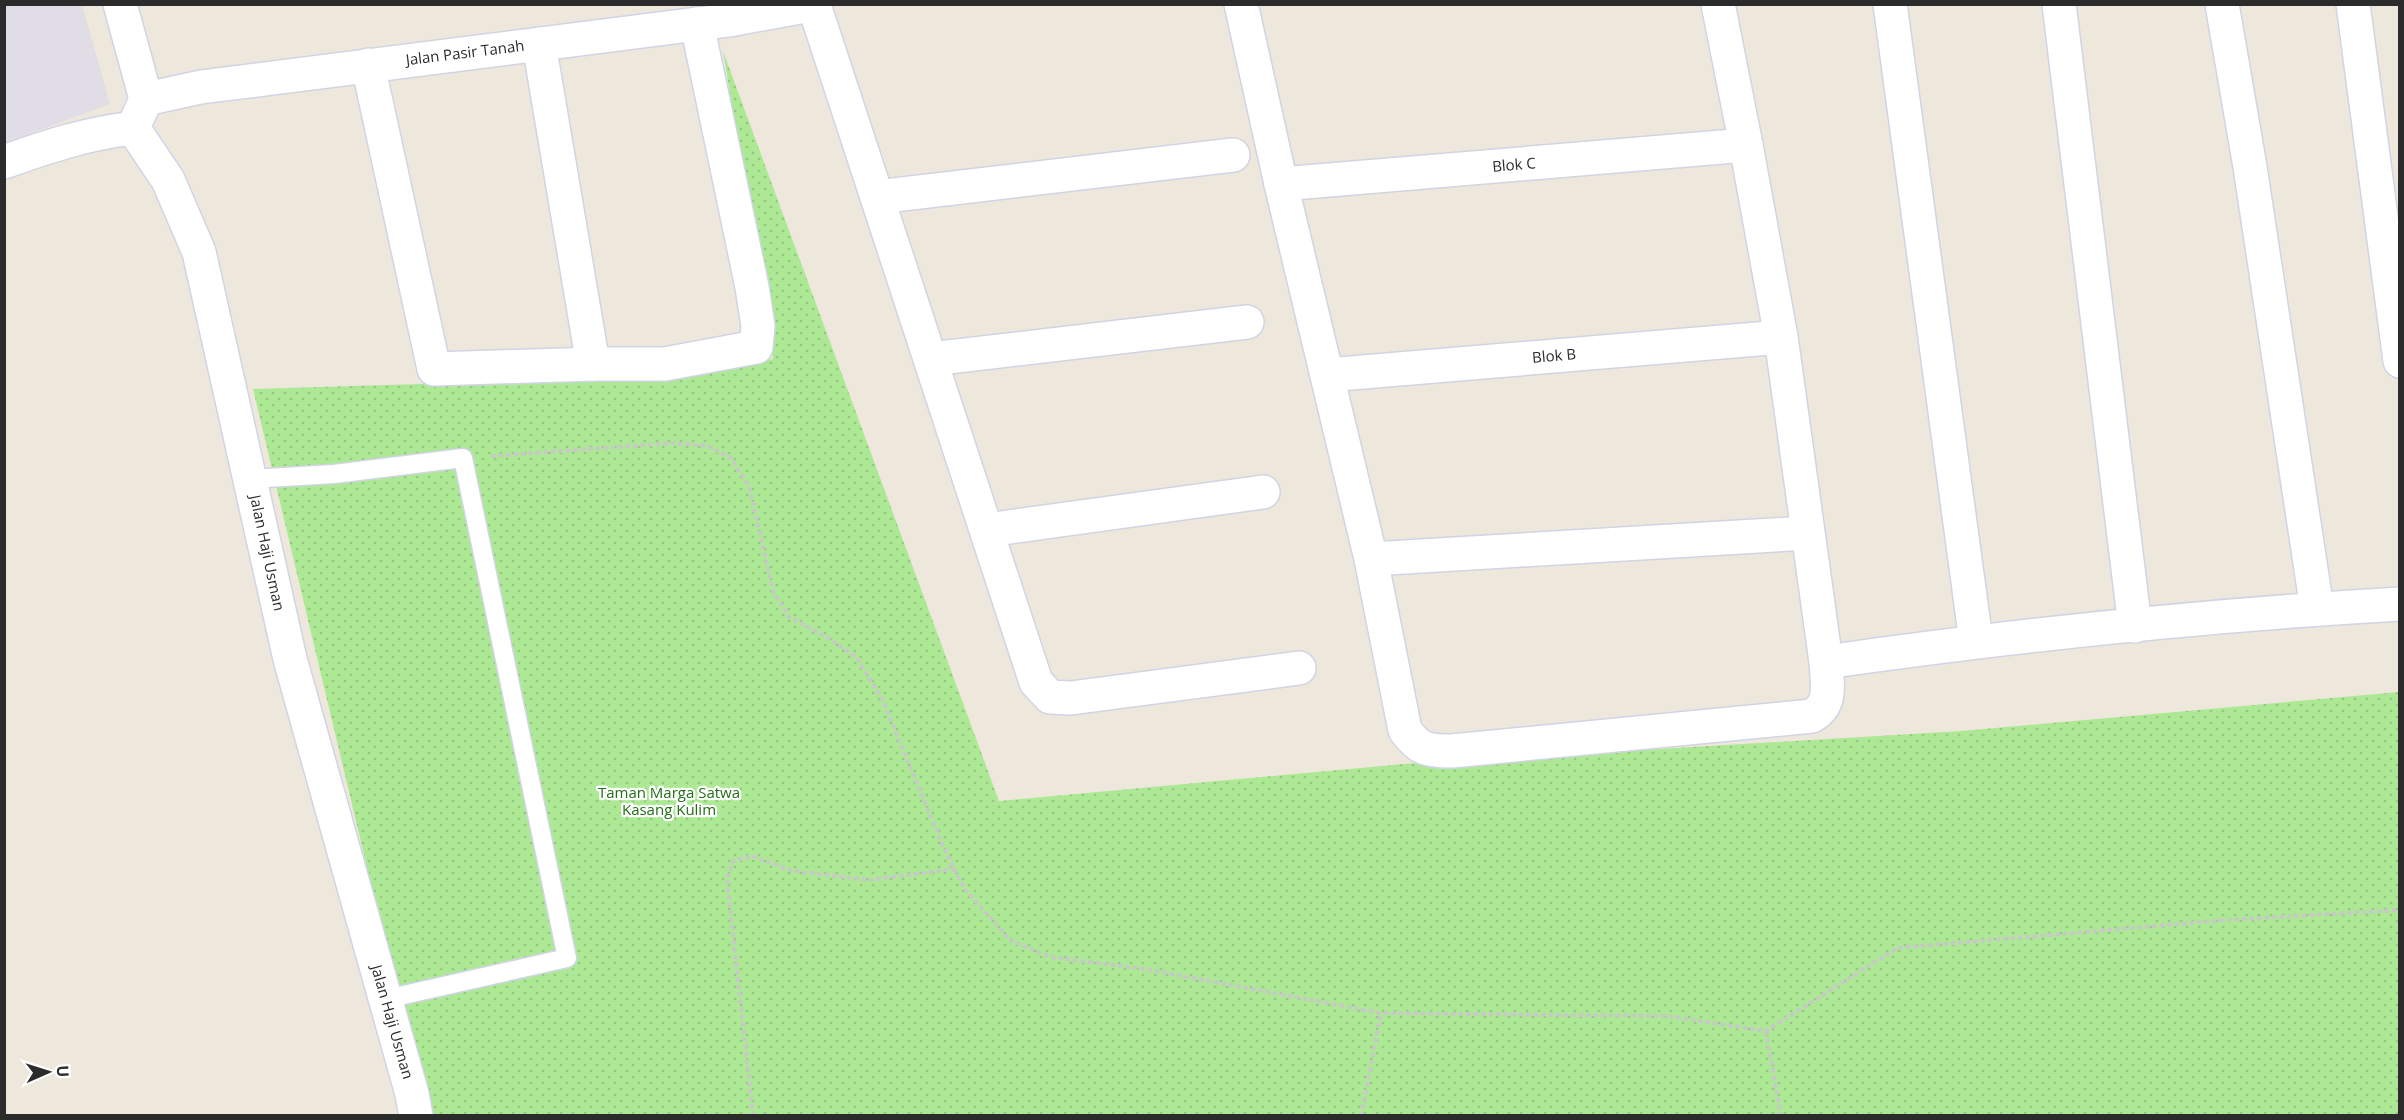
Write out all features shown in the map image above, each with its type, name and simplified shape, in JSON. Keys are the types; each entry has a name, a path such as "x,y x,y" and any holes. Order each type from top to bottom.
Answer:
{"street":[{"path":"4,162 69,139 133,128 146,99 120,4"},
{"path":"1241,4 1281,184 1371,559 1405,730 1416,745 1435,751 1812,716 1825,704 1828,692 1826,662 1781,337 1718,4"},
{"path":"1890,4 1976,641"},
{"path":"2059,4 2135,626"},
{"path":"2222,4 2250,167 2317,609"},
{"path":"2353,4 2400,361"},
{"path":"815,5 1036,682 1050,697 1071,698 1299,668"},
{"name":"Jalan Pasir Tanah","path":"146,99 201,87 697,24 727,12 815,5"},
{"path":"368,65 434,369 665,364 756,347 758,326 752,287 697,24"},
{"path":"539,44 593,364"},
{"name":"Jalan Haji Usman","path":"133,128 168,180 199,252 290,659 386,999 416,1116"},
{"name":"Blok C","path":"1281,184 1746,145"},
{"path":"877,197 1233,155"},
{"path":"930,359 1247,322"},
{"name":"Blok B","path":"1328,375 1781,337"},
{"path":"987,530 1263,492"},
{"path":"1371,559 1807,533"},
{"path":"1826,662 1976,641 2317,609 2400,604"}],"lane":[{"path":"251,479 334,474 463,458 567,958 386,999"}],"path":[{"path":"463,458 674,443 707,446 731,458 749,486 773,591 789,617 830,639 857,658 882,699 963,887 1010,940 1050,957 1145,969 1381,1013 1667,1016 1766,1031 1897,948 2226,920 2400,910"},
{"path":"753,1116 727,880 733,861 752,856 792,871 869,880 954,868"},
{"path":"1361,1116 1381,1013"},
{"path":"1766,1031 1781,1116"}],"shaded area":[{"path":"5,4 82,5 110,104 5,143"}],"green space":[{"name":"Taman Marga Satwa Kasang Kulim","path":"723,51 999,801 1404,764 1962,731 2399,692 2399,1115 426,1115 253,389 650,377 773,359"}]}
